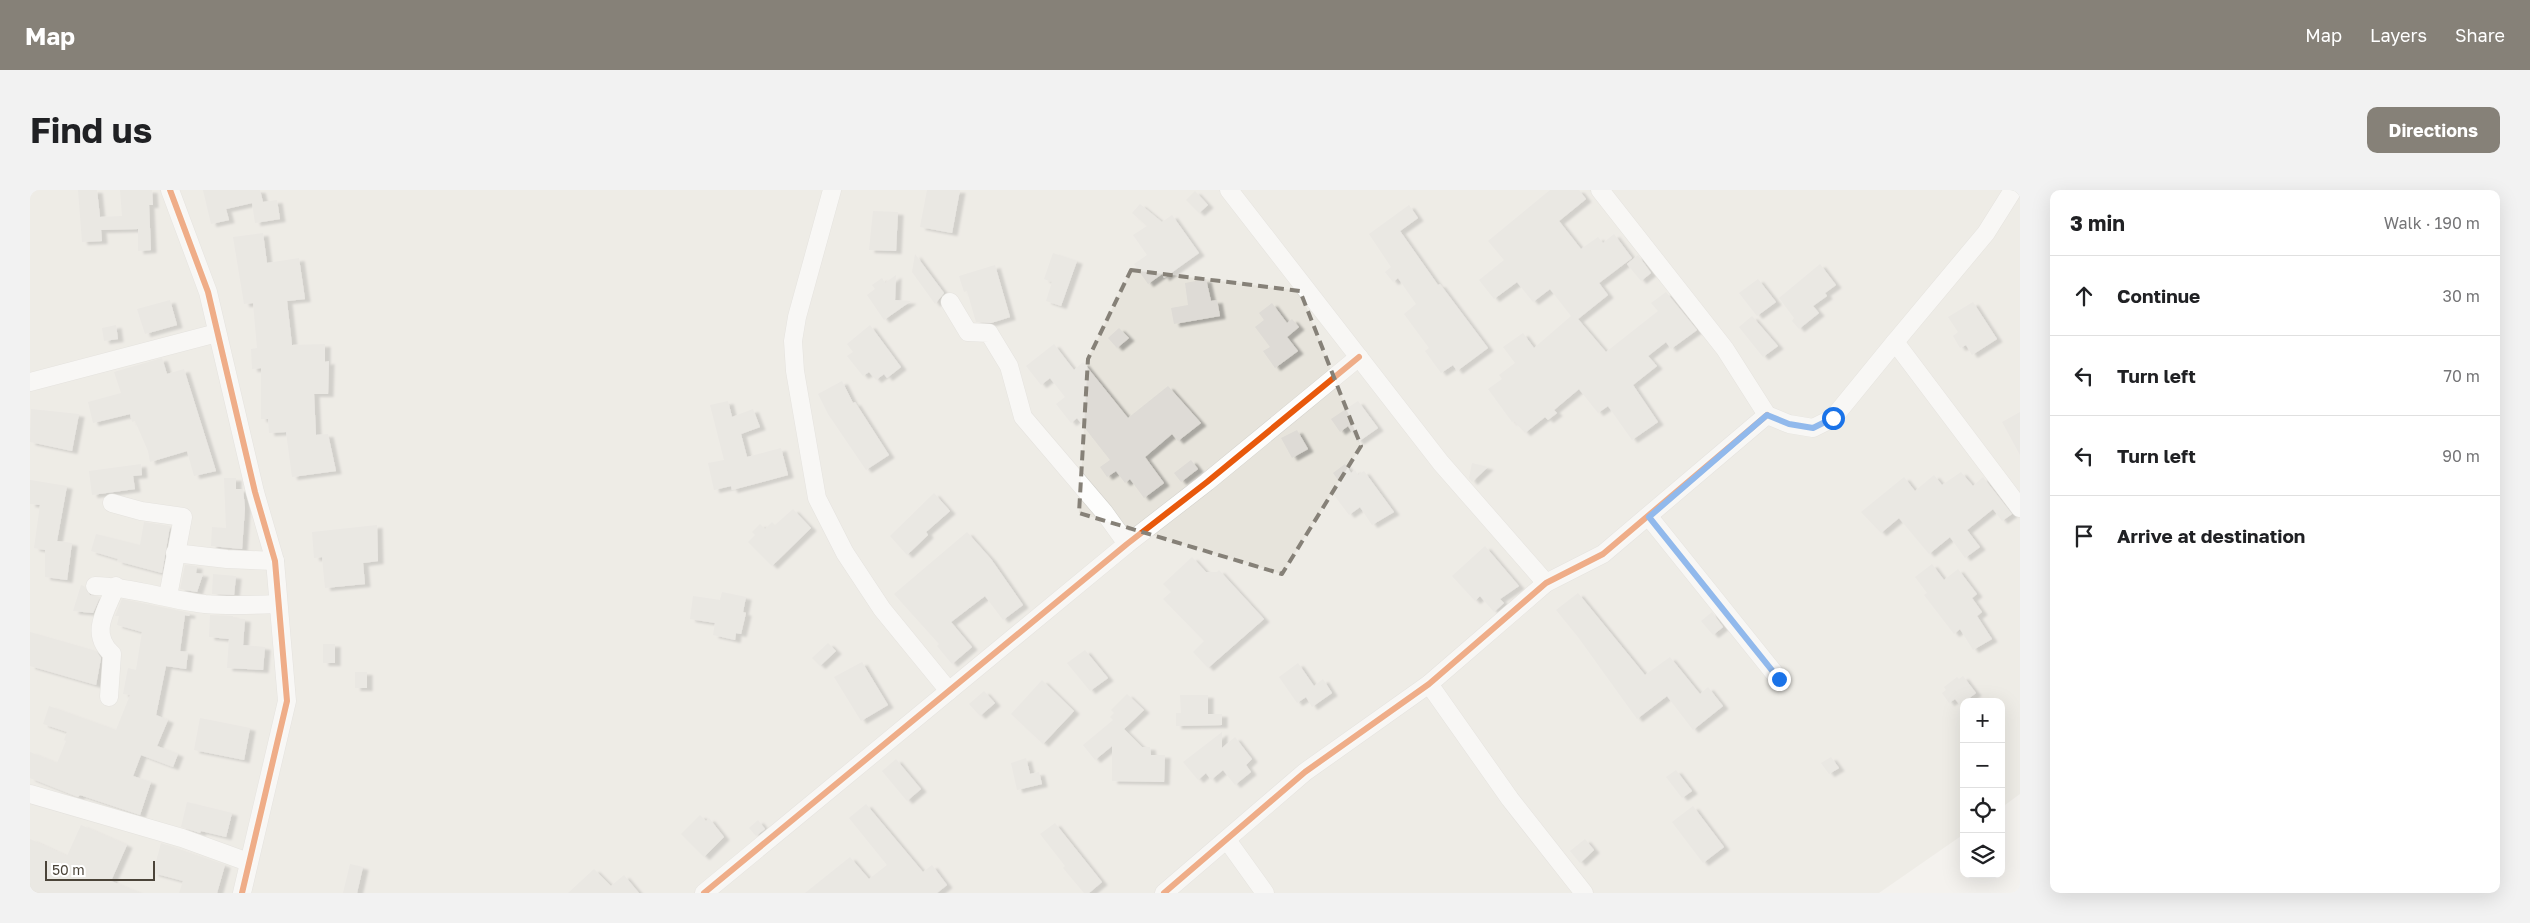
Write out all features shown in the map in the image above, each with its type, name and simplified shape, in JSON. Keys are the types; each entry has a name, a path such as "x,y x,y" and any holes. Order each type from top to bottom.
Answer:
{"street":[{"path":"170,190 208,292 275,561 287,701 242,893"},
{"path":"832,190 797,317 794,341 795,371 817,498 845,552 882,609 949,691"},
{"path":"1230,190 1442,463 1546,583"},
{"path":"1600,190 1725,348 1767,415 1789,424 1813,428 1833,418 1986,233 2012,190"},
{"path":"950,302 968,332 988,332 1009,366 1023,417 1104,512 1127,544"},
{"path":"30,382 217,334"},
{"path":"1895,342 2020,508"},
{"path":"704,893 1127,544 1207,482 1359,357"},
{"path":"1164,893 1305,772 1429,684 1546,583 1603,554 1649,517 1767,415"},
{"path":"112,503 141,511 183,517 168,596"},
{"path":"1649,517 1779,679"},
{"path":"175,553 227,559 275,561"},
{"path":"95,586 116,586 204,604 248,606 278,604"},
{"path":"110,697 112,654 104,646 100,637 100,625 116,586"},
{"path":"1429,684 1510,799 1584,893"},
{"path":"30,794 182,838 248,862"},
{"path":"1227,840 1265,893"}],"highlighted area":[{"path":"1131,270 1300,291 1361,446 1282,574 1079,513 1088,359"}],"shaded area":[{"path":"30,190 2020,190 2020,794 2005,805 2005,698 1960,698 1960,837 1879,893 30,893"}],"building":[{"path":"78,190 97,190 100,217 122,216 120,190 152,190 153,205 149,205 151,250 138,251 138,229 101,230 102,241 82,242"},
{"path":"203,190 260,190 263,202 277,200 280,219 255,223 252,203 226,209 229,220 211,224"},
{"path":"927,190 960,190 952,233 920,227"},
{"path":"1550,190 1579,190 1586,199 1559,221 1581,249 1598,237 1603,243 1614,234 1632,258 1599,283 1608,295 1578,319 1606,352 1658,311 1651,303 1666,292 1697,330 1671,349 1666,342 1648,356 1657,366 1633,385 1658,422 1632,440 1608,406 1598,413 1579,389 1554,410 1557,413 1548,420 1545,417 1525,433 1514,421 1512,422 1488,389 1502,379 1499,375 1515,363 1503,347 1523,333 1534,348 1571,316 1550,289 1533,302 1517,282 1494,299 1479,280 1504,260 1488,241"},
{"path":"1195,191 1208,205 1199,213 1186,200"},
{"path":"1140,204 1162,222 1172,215 1199,253 1164,278 1162,274 1148,284 1134,264 1147,255 1133,235 1147,226 1132,213"},
{"path":"1409,205 1418,218 1400,231 1438,285 1440,284 1488,348 1457,371 1453,365 1441,373 1425,351 1429,348 1404,314 1416,304 1398,278 1393,282 1385,272 1391,267 1369,234"},
{"path":"873,211 898,212 896,251 869,250"},
{"path":"263,233 267,263 299,258 305,299 287,301 292,345 325,344 325,362 329,361 328,394 314,394 316,435 328,434 336,471 292,477 286,432 269,433 268,419 261,419 261,368 252,369 251,349 257,348 253,303 244,304 233,237"},
{"path":"1053,253 1077,261 1061,306 1046,301 1052,282 1044,279"},
{"path":"915,254 944,293 935,304 912,272"},
{"path":"1638,255 1651,273 1641,281 1627,264"},
{"path":"1820,264 1836,285 1825,293 1827,296 1813,306 1819,313 1799,329 1792,321 1794,318 1779,298"},
{"path":"995,265 1010,317 991,323 976,322 967,291 964,292 959,276"},
{"path":"896,275 895,300 911,301 884,320 867,295 875,289 872,285 882,278 885,283"},
{"path":"1206,279 1211,301 1217,300 1220,316 1174,324 1171,308 1188,305 1185,283"},
{"path":"1758,279 1776,302 1757,316 1739,293"},
{"path":"170,300 177,325 145,334 137,309"},
{"path":"1973,302 1997,339 1972,355 1966,345 1960,348 1953,336 1958,332 1948,317"},
{"path":"1272,303 1287,323 1292,319 1299,327 1287,337 1298,351 1275,368 1263,351 1270,347 1255,327 1264,320 1259,313"},
{"path":"1752,316 1778,346 1763,357 1739,327"},
{"path":"116,325 118,339 104,341 102,328"},
{"path":"870,325 901,367 887,378 884,374 876,380 869,372 863,376 847,356 853,352 847,344"},
{"path":"1119,328 1129,338 1117,348 1108,338"},
{"path":"1054,344 1074,370 1083,362 1128,418 1168,386 1201,423 1178,441 1172,434 1145,457 1164,483 1144,498 1130,479 1125,483 1116,471 1107,477 1100,467 1110,460 1077,418 1071,423 1056,404 1065,397 1050,378 1041,385 1026,366"},
{"path":"162,358 167,374 184,369 216,471 194,476 187,451 150,462 148,451 135,421 132,422 130,414 93,423 88,402 121,393 114,372"},
{"path":"842,381 853,403 855,402 889,455 866,470 828,414 818,394"},
{"path":"728,401 732,417 753,409 760,427 741,434 747,457 781,448 788,475 732,490 731,486 714,490 708,463 724,460 710,405"},
{"path":"1358,401 1378,428 1358,442 1348,426 1340,432 1331,419"},
{"path":"31,409 79,414 72,451 30,442"},
{"path":"2020,412 2020,455 2002,422"},
{"path":"1297,430 1308,449 1292,458 1281,438"},
{"path":"1191,460 1198,469 1181,482 1174,473"},
{"path":"1472,463 1488,467 1472,482 1469,478"},
{"path":"141,464 142,475 133,476 135,489 92,495 89,471"},
{"path":"1345,464 1351,473 1355,470 1358,475 1364,471 1394,512 1372,525 1360,507 1349,515 1331,491 1341,484 1333,473"},
{"path":"1961,472 1973,486 1983,477 2012,514 2002,521 1993,509 1967,530 1980,547 1965,558 1950,537 1929,554 1899,518 1881,533 1861,512 1904,477 1915,491 1934,475 1942,485"},
{"path":"224,478 236,478 236,489 243,489 245,508 242,549 211,546 212,527 226,528"},
{"path":"30,480 67,486 57,541 72,543 67,580 45,577 45,550 34,548 40,505 30,504"},
{"path":"934,493 950,511 926,532 928,535 907,555 890,536"},
{"path":"793,509 811,528 772,566 748,542 755,535 752,532 760,524 765,529 772,522 775,525"},
{"path":"144,522 170,526 162,573 117,561 118,559 91,551 96,534 140,545"},
{"path":"377,525 378,561 363,563 365,584 325,588 322,557 314,558 312,532"},
{"path":"967,532 991,559 1023,605 1003,620 985,596 951,622 972,647 952,664 937,646 939,644 894,594"},
{"path":"1485,546 1519,586 1500,599 1504,603 1494,612 1480,596 1475,601 1452,576"},
{"path":"1192,557 1206,572 1217,572 1219,570 1264,619 1208,668 1193,652 1204,641 1163,599 1171,592 1163,584"},
{"path":"1932,564 1944,580 1958,569 1977,594 1972,598 1982,612 1977,616 1992,639 1973,650 1960,629 1954,634 1924,595 1927,593 1915,577"},
{"path":"185,565 197,566 196,573 203,574 197,592 180,589"},
{"path":"213,574 236,576 234,595 212,594"},
{"path":"81,585 84,586 90,595 100,597 93,613 73,611"},
{"path":"722,592 746,597 743,612 746,613 741,634 736,633 735,640 713,635 715,623 690,619 693,596 720,600"},
{"path":"1578,593 1645,675 1670,657 1700,694 1708,687 1723,706 1693,730 1667,696 1637,719 1578,637 1556,610"},
{"path":"122,599 190,613 189,616 185,615 180,651 188,652 186,669 166,666 156,715 168,720 157,746 178,754 173,767 141,755 133,776 151,782 140,815 80,795 78,797 30,778 30,752 57,763 66,741 64,740 67,732 43,724 49,706 116,730 130,695 123,694 128,668 136,670 142,632 117,625 119,616 115,616"},
{"path":"1712,612 1723,627 1713,635 1701,621"},
{"path":"210,615 233,616 233,618 245,619 243,645 265,647 263,670 227,668 229,639 209,637"},
{"path":"30,632 96,651 101,658 96,685 30,666"},
{"path":"828,643 836,651 820,666 812,658"},
{"path":"323,644 335,644 335,663 323,663"},
{"path":"1085,650 1108,678 1090,691 1067,663"},
{"path":"862,662 888,705 861,721 834,677"},
{"path":"1298,663 1314,686 1323,679 1332,693 1312,707 1306,697 1297,703 1279,677"},
{"path":"355,672 367,672 367,688 355,688"},
{"path":"1963,676 1976,693 1969,698 1960,698 1960,705 1955,699 1949,703 1942,693 1946,690 1944,687 1957,677 1959,679"},
{"path":"1042,680 1074,711 1043,744 1011,714"},
{"path":"984,691 995,703 980,716 969,704"},
{"path":"1127,694 1144,710 1124,729 1142,747 1150,747 1151,755 1165,755 1164,782 1112,781 1112,746 1095,760 1083,745 1113,720 1110,717 1114,713 1111,710"},
{"path":"1180,695 1208,695 1208,714 1222,714 1222,725 1176,726 1176,713 1181,713"},
{"path":"200,718 250,728 244,760 194,750"},
{"path":"1222,732 1222,748 1235,737 1252,759 1246,765 1251,772 1235,785 1223,770 1211,780 1206,773 1198,780 1183,762"},
{"path":"1831,757 1839,768 1829,774 1821,763"},
{"path":"1026,758 1030,774 1039,772 1042,784 1017,790 1011,763"},
{"path":"896,759 921,789 907,801 882,771"},
{"path":"1676,770 1692,791 1682,798 1666,777"},
{"path":"187,802 232,813 226,837 201,831 200,833 181,827"},
{"path":"866,804 923,872 932,865 947,885 937,893 805,893 850,857 869,879 887,865 849,818"},
{"path":"1693,806 1724,847 1703,863 1672,822"},
{"path":"700,815 706,821 709,818 724,837 704,857 681,834"},
{"path":"758,820 765,829 756,836 749,828"},
{"path":"1055,823 1102,882 1089,893 1084,893 1063,868 1065,866 1040,834"},
{"path":"81,825 127,845 111,881 140,893 30,893 30,839 67,856"},
{"path":"1585,839 1594,850 1580,863 1570,851"},
{"path":"161,843 225,865 217,893 179,893 183,881 153,873"},
{"path":"350,864 363,867 357,893 343,893"},
{"path":"594,869 611,886 624,875 639,893 568,893"}],"cycle path":[{"path":"170,190 208,292 255,492 275,561 287,701 242,893"},
{"path":"704,893 1127,544 1207,482 1359,357"},
{"path":"1164,893 1305,772 1429,684 1546,583 1603,554 1767,415"}],"route":[{"path":"1779,679 1649,517 1767,415 1789,424 1813,428 1833,418"}]}
